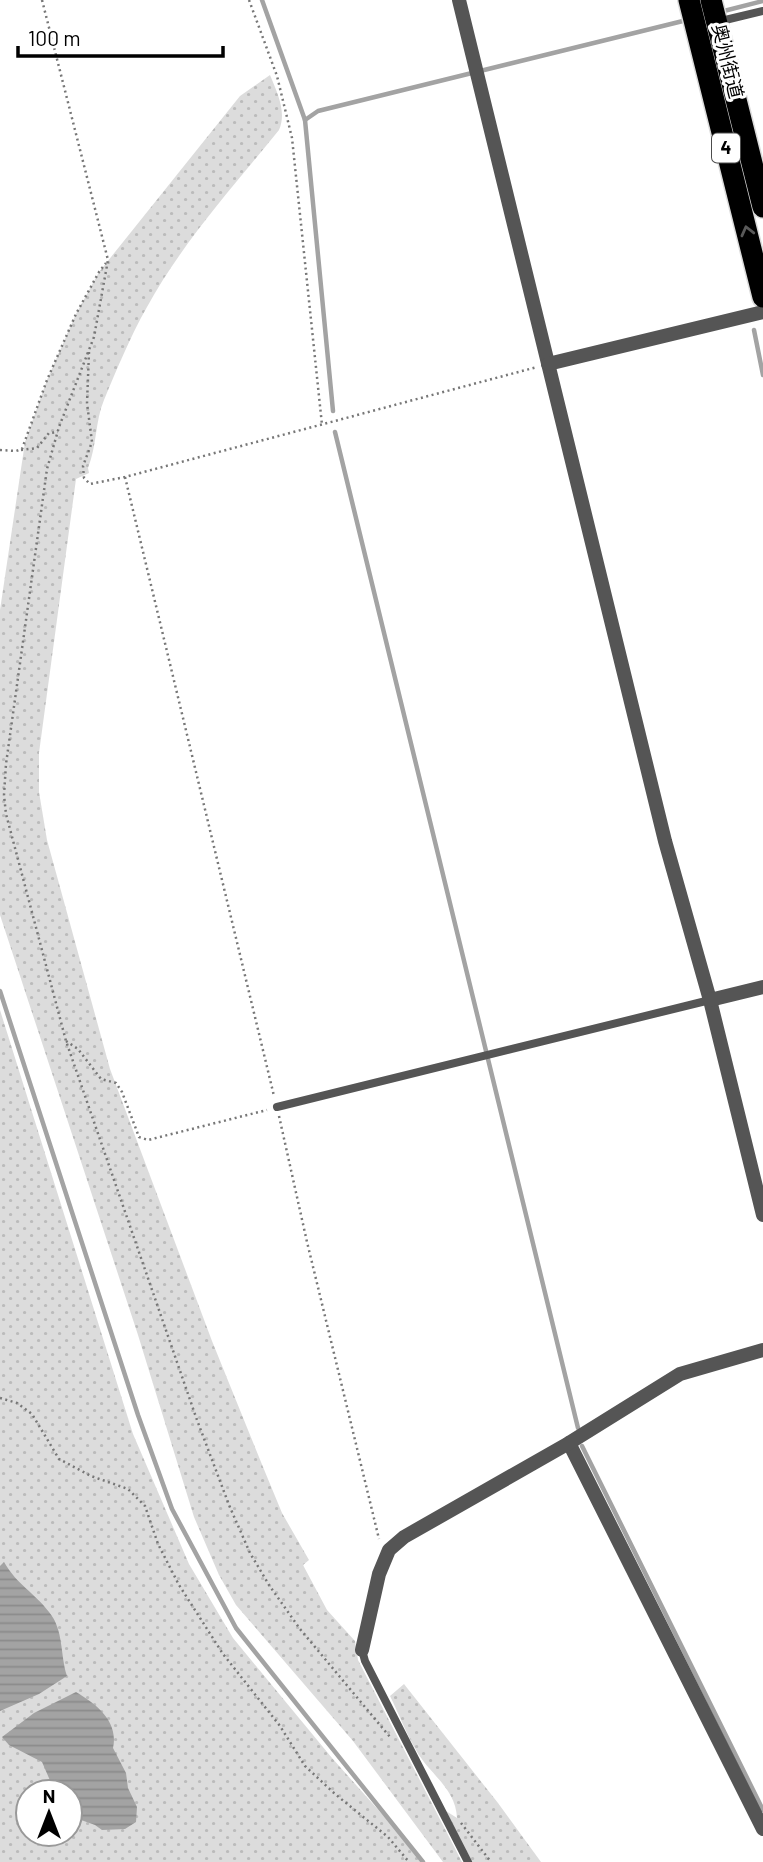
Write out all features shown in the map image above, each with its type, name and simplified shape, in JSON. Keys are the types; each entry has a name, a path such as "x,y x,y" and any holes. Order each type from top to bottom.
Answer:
{"highway":[{"name":"奥州街道","path":"689,0 763,297"},
{"name":"奥州街道","path":"711,0 763,207"}],"street":[{"path":"459,0 665,841 710,1000 763,1215"},
{"path":"548,364 763,312"},
{"path":"710,1000 763,987"},
{"path":"362,1650 379,1574 389,1550 404,1537 569,1443 680,1374 763,1350"},
{"path":"569,1443 763,1829"}],"lane":[{"path":"721,21 763,11"},
{"path":"277,1107 710,1000"},
{"path":"362,1650 365,1661 467,1862"}],"path":[{"path":"43,0 108,260 94,337 58,432 45,483 6,764 6,814 66,1041 229,1505 250,1553 269,1586 300,1629 398,1746"},
{"path":"249,0 277,76 292,138 322,425"},
{"path":"18,450 22,449 25,442 47,380 76,314 108,260"},
{"path":"89,352 88,403 92,442 83,466 84,478 90,484 548,364"},
{"path":"0,450 37,447 48,433 58,432"},
{"path":"125,477 379,1538 389,1550"},
{"path":"66,1041 78,1049 101,1079 116,1083 139,1137 148,1140 277,1107"},
{"path":"0,1398 17,1403 32,1414 59,1459 91,1476 128,1489 145,1506 158,1544 179,1585 223,1654 279,1726 305,1766 388,1838 409,1862"},
{"path":"458,1818 491,1862"}],"shaded area":[{"path":"270,75 282,109 279,130 192,238 147,307 101,408 89,473 76,479 39,753 39,792 47,840 110,1069 212,1341 282,1513 309,1560 303,1565 327,1610 355,1641 358,1660 462,1862 443,1862 353,1741 236,1605 219,1575 194,1517 138,1335 0,915 0,610 25,442 47,380 76,314 99,272 240,96"},
{"path":"0,1010 133,1434 189,1564 233,1638 422,1862 0,1862"},
{"path":"4,1562 54,1619 67,1676 39,1694 0,1711 0,1566"},
{"path":"404,1684 541,1862 472,1862 446,1811 457,1818 452,1798 421,1759 390,1696"},
{"path":"76,1692 104,1714 113,1730 113,1748 126,1773 128,1788 137,1807 136,1822 125,1829 102,1830 84,1821 84,1778 49,1778 42,1762 9,1745 2,1737 34,1713"}],"waterway":[{"path":"262,0 305,120 333,411"},
{"path":"720,12 763,1"},
{"path":"305,120 318,111 687,20"},
{"path":"754,330 763,375"},
{"path":"335,432 578,1428"},
{"path":"0,991 138,1415 172,1509 236,1628 423,1862"},
{"path":"582,1446 763,1810"}]}
